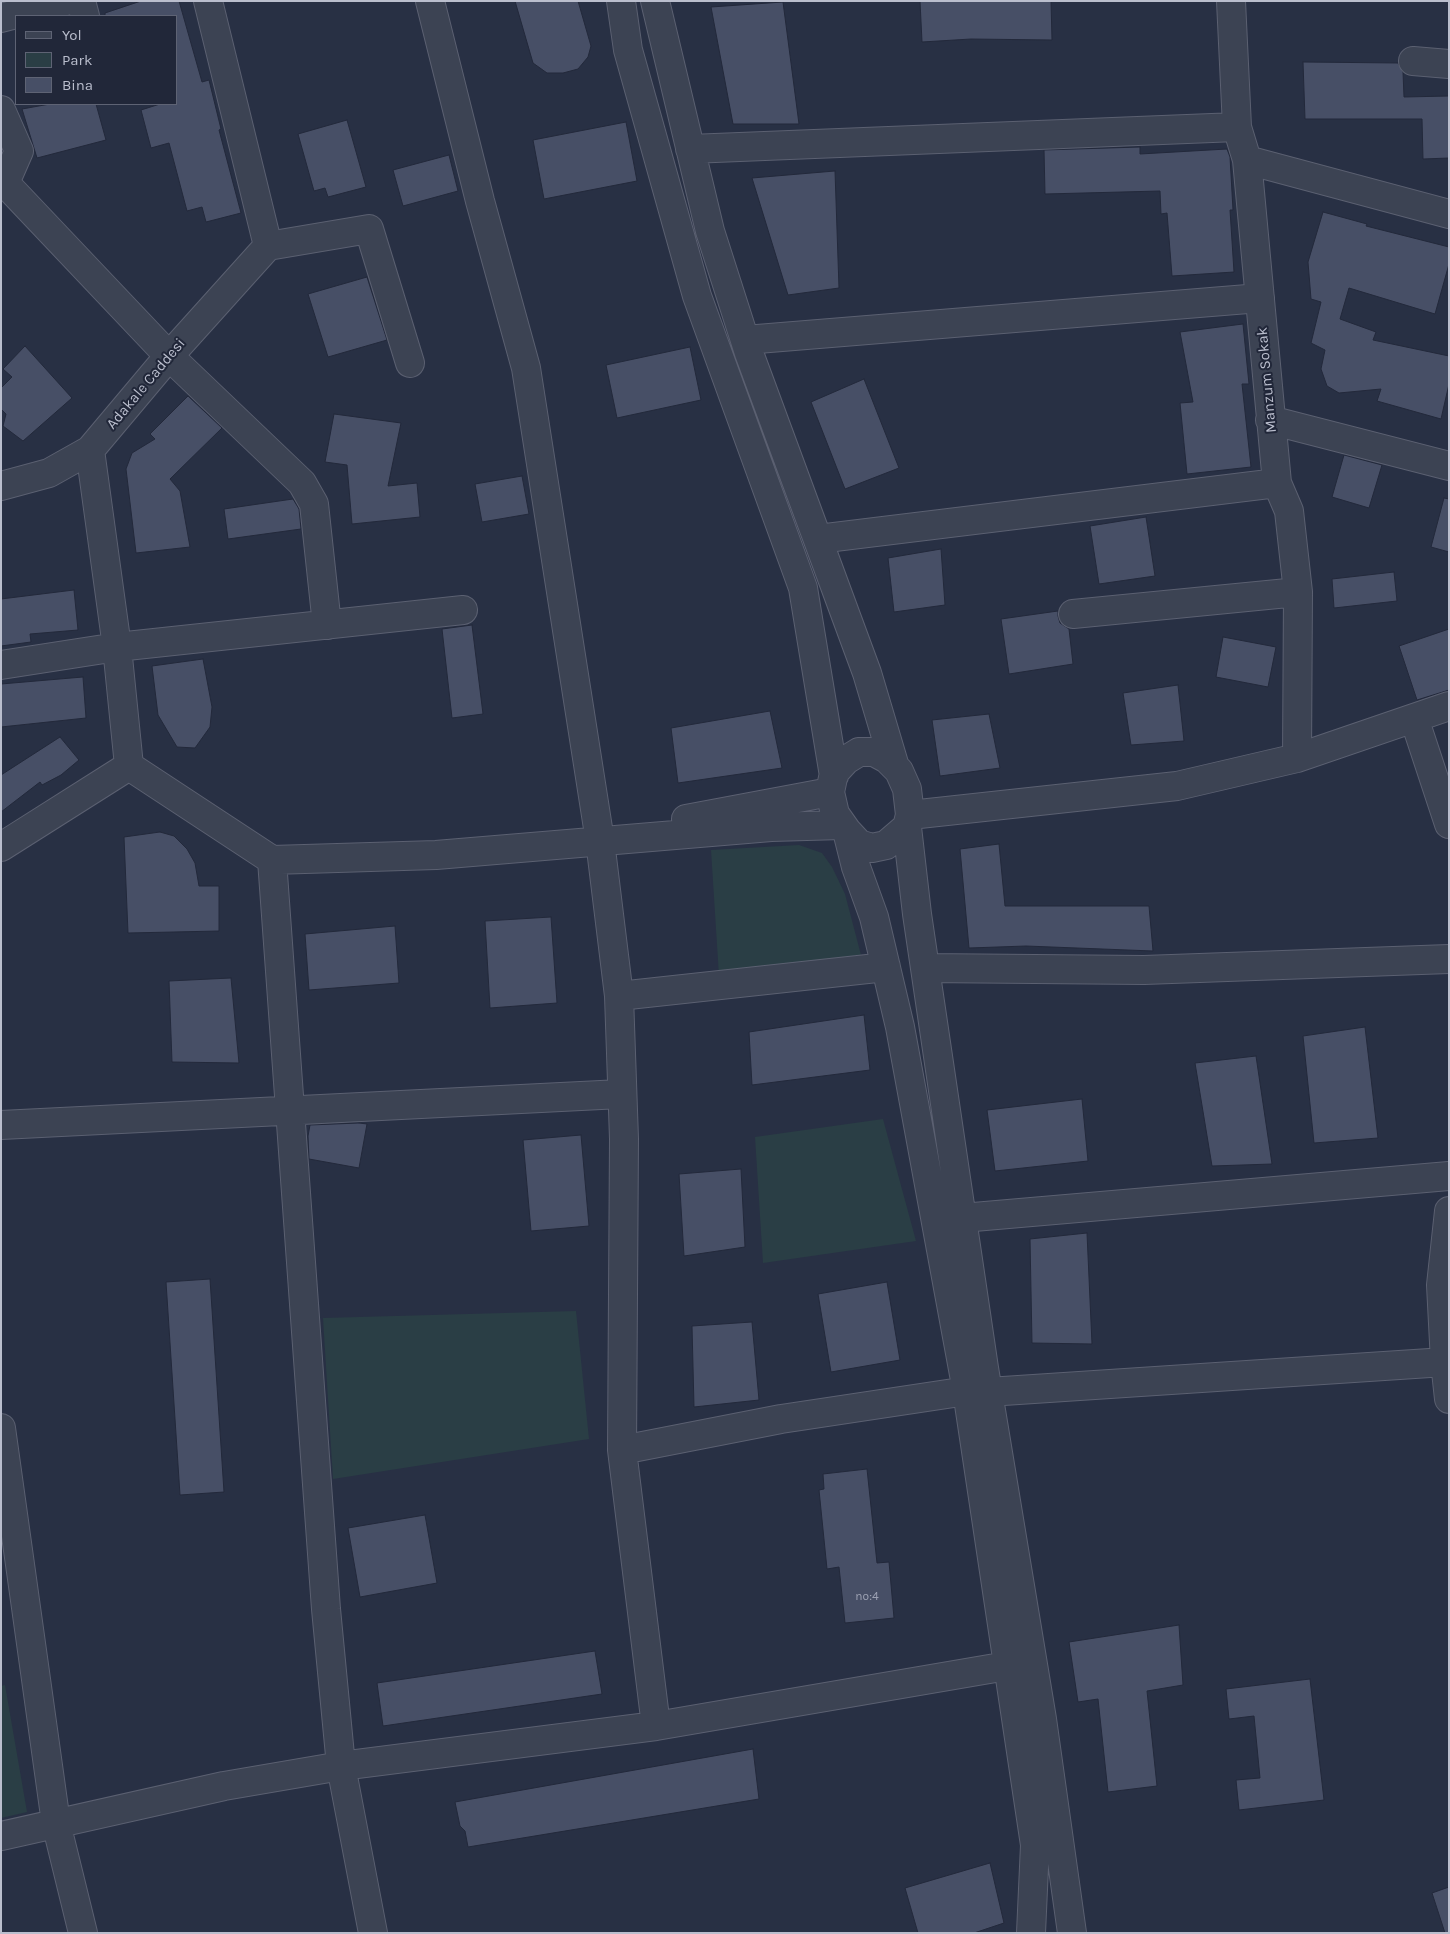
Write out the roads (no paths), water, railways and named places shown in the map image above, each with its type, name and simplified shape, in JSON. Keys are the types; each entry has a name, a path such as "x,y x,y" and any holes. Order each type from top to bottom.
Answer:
{"street":[{"path":"1,18 66,1"},
{"path":"81,1 85,15"},
{"path":"208,1 268,246 369,229 410,363"},
{"path":"430,1 478,191 526,368 600,841 619,996 624,1139 622,1450 656,1726"},
{"path":"621,1 628,50 697,296 803,588 835,814 859,844 872,848 886,845 909,821 1177,786 1297,758 1449,706"},
{"path":"655,1 710,231 745,340 867,673 895,767"},
{"name":"Manzum Sokak","path":"1231,1 1237,127 1247,160 1277,484 1289,511 1298,592 1297,758"},
{"path":"1413,61 1449,64"},
{"path":"1,110 19,151 3,184 169,356 302,483 314,504 327,625"},
{"path":"690,149 1237,127"},
{"path":"1247,160 1449,214"},
{"name":"Adakale Caddesi","path":"1,486 49,473 90,450 169,356 268,246"},
{"path":"745,340 1260,298"},
{"path":"1270,420 1449,466"},
{"path":"90,450 117,648 129,766"},
{"path":"818,539 1277,484"},
{"path":"1074,614 1298,592"},
{"path":"1,665 117,648 463,610"},
{"path":"1414,718 1449,824"},
{"path":"600,841 660,824 832,784 846,760 859,752 874,752 887,759 899,771 907,790 925,968 962,1218 1007,1666 1035,1846 1030,1933"},
{"path":"129,766 272,860 436,855 771,827 845,828"},
{"path":"1,847 129,766"},
{"path":"845,828 856,867 874,917 886,967 978,1391 1042,1719 1072,1933"},
{"path":"272,860 326,1609 341,1766 372,1933"},
{"path":"925,968 1144,970 1449,958"},
{"path":"619,996 886,967"},
{"path":"1,1126 621,1094"},
{"path":"962,1218 1449,1176"},
{"path":"1449,1210 1445,1285 1445,1362 1449,1399"},
{"path":"622,1450 781,1419 978,1391 1445,1362"},
{"path":"1,1428 5,1482 39,1689 56,1823 83,1933"},
{"path":"1,1836 224,1786 341,1766 656,1726 1007,1666"},
{"path":"1044,1933 1054,1933"}]}
